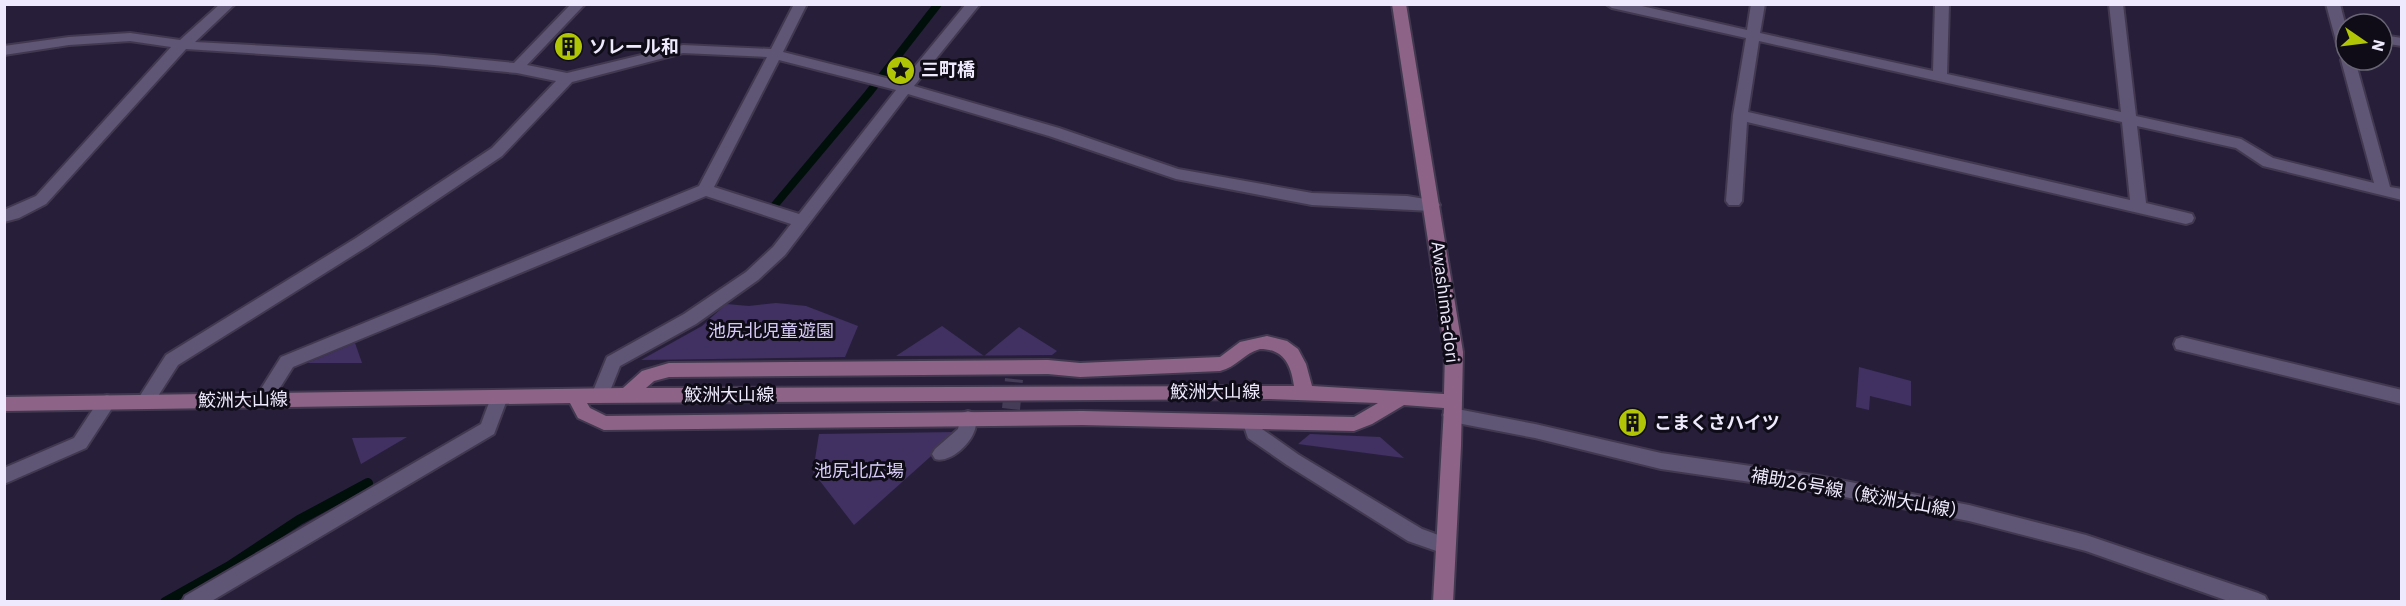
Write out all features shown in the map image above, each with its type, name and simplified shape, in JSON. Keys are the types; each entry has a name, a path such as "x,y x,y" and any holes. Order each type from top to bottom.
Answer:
{"main road":[{"name":"Awashima-dori","path":"1399,4 1454,352 1443,602"},
{"path":"627,395 648,376 669,370 1015,374 1048,368 1080,370 1228,363 1246,346 1268,342 1286,350 1295,359 1304,392"},
{"name":"鮫洲大山線","path":"4,404 627,395 1304,392 1405,396 1453,408"},
{"path":"581,396 578,405 584,413 604,423 968,418 1011,414 1252,423 1354,424 1363,422 1383,407 1405,396"}],"street":[{"path":"4,216 41,200 169,57 229,4"},
{"path":"517,68 579,4"},
{"path":"705,190 801,4"},
{"path":"600,396 613,362 690,319 752,276 779,251 899,86 974,4"},
{"path":"1612,4 2241,144 2268,162 2402,195"},
{"path":"1734,201 1740,115 1758,4"},
{"path":"1940,78 1942,4"},
{"path":"2116,4 2139,207"},
{"path":"4,51 69,41 130,37 184,45 434,60 517,68 567,78 683,49 776,54 899,86 1054,132 1176,174 1312,199 1432,205"},
{"path":"2351,72 2383,189"},
{"path":"145,402 172,360 362,242 497,152 567,78"},
{"path":"1740,115 2186,218"},
{"path":"263,400 287,362 518,265 705,190 801,221"},
{"path":"2182,344 2402,397"},
{"path":"192,602 488,429 499,397"},
{"path":"4,476 69,450 80,442 107,402"},
{"name":"補助26号線（鮫洲大山線）","path":"1453,408 1661,461 1819,484 1969,513 2086,543 2258,602"},
{"path":"941,454 967,432 968,418"},
{"path":"1252,423 1254,433 1293,460 1415,535 1445,546"}],"green space":[{"name":"池尻北児童遊園","path":"776,303 806,306 858,326 845,357 641,360 702,326 726,304 749,306"},
{"path":"942,326 983,355 896,356"},
{"path":"1019,327 1057,351 1052,355 985,355"},
{"path":"355,343 362,363 307,363"},
{"path":"1859,367 1911,381 1911,406 1870,396 1869,410 1856,407"},
{"name":"池尻北広場","path":"958,432 854,525 813,472 819,434"},
{"path":"1310,434 1380,437 1404,458 1298,444"},
{"path":"407,437 361,464 352,438"}],"waterway":[{"path":"774,206 868,94 938,4"},
{"path":"165,602 231,565 299,520 368,483"}],"tunnel":[{"path":"1011,409 1014,379"}],"place":[{"name":"ソレール和","path":"568,47"},
{"name":"三町橋","path":"900,70"},
{"name":"こまくさハイツ","path":"1633,423"}]}
